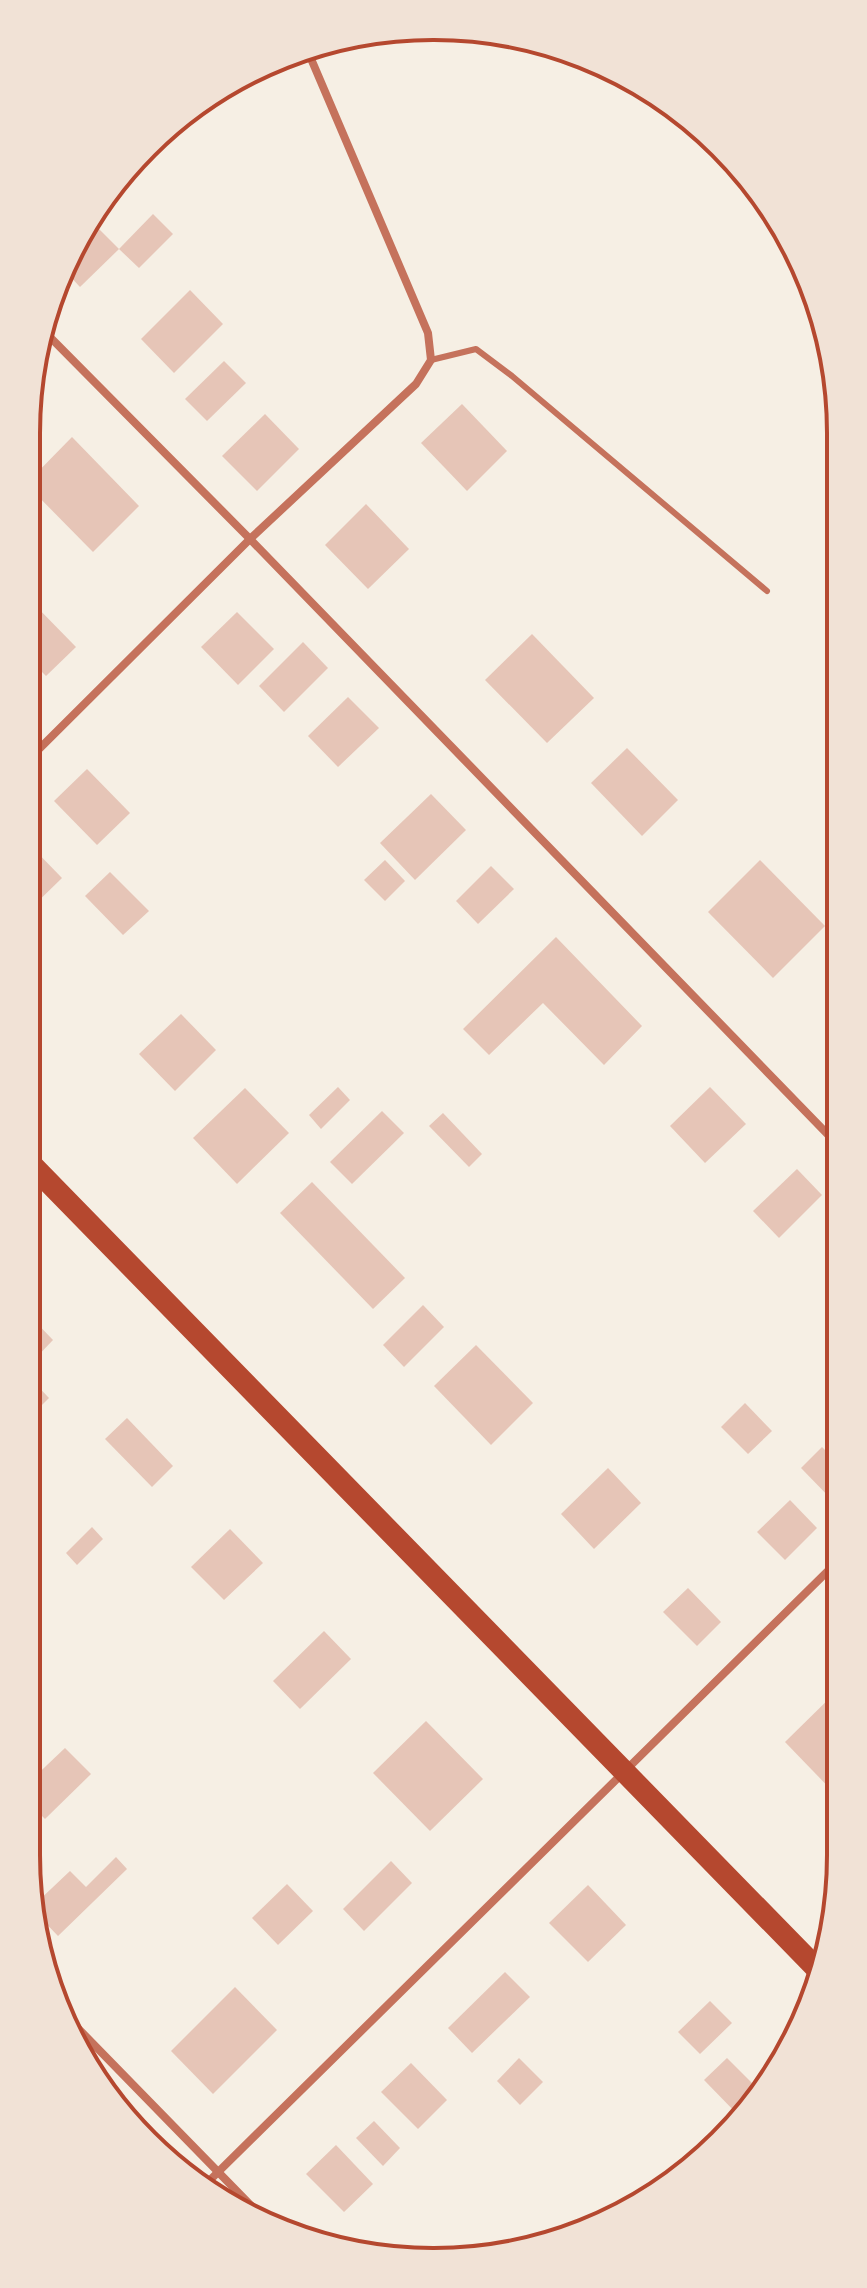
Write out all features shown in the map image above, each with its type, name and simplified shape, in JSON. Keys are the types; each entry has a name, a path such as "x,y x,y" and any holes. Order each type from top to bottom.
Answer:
{"highway":[{"path":"40,1173 812,1963"}],"street":[{"path":"40,748 250,539 416,384 431,360 428,333 311,60"},
{"path":"52,339 827,1134"},
{"path":"211,2179 827,1572"},
{"path":"84,2035 245,2199"}],"lane":[{"path":"431,360 476,349 767,591"}],"building":[{"path":"153,214 173,234 139,268 119,249"},
{"path":"98,228 119,249 80,287 72,278"},
{"path":"190,290 223,324 174,373 141,339"},
{"path":"224,361 246,383 207,421 185,399"},
{"path":"462,404 507,451 467,491 421,443"},
{"path":"265,414 299,449 257,491 222,456"},
{"path":"72,437 139,506 93,552 40,498 40,470"},
{"path":"366,504 409,549 368,589 325,545"},
{"path":"40,610 76,647 46,676 40,670"},
{"path":"237,612 274,649 238,685 201,647"},
{"path":"532,634 594,698 547,743 485,680"},
{"path":"303,642 328,668 284,712 259,686"},
{"path":"348,697 379,728 338,767 308,736"},
{"path":"627,748 678,800 642,836 591,783"},
{"path":"87,769 130,813 97,845 54,801"},
{"path":"431,794 466,830 415,880 380,843"},
{"path":"40,855 62,878 40,899"},
{"path":"385,860 405,881 385,901 364,880"},
{"path":"760,860 825,926 773,978 708,912"},
{"path":"491,866 514,889 478,924 456,901"},
{"path":"110,872 149,911 123,935 85,896"},
{"path":"556,937 642,1026 604,1065 543,1003 489,1055 463,1029"},
{"path":"181,1014 216,1050 175,1091 139,1054"},
{"path":"338,1087 350,1100 321,1129 309,1115"},
{"path":"710,1087 746,1124 705,1163 670,1126"},
{"path":"245,1088 289,1133 237,1184 193,1138"},
{"path":"382,1111 404,1133 352,1184 330,1162"},
{"path":"443,1113 482,1154 469,1167 429,1126"},
{"path":"797,1169 822,1195 779,1238 753,1211"},
{"path":"312,1182 405,1278 373,1309 280,1213"},
{"path":"423,1305 444,1327 404,1367 383,1345"},
{"path":"40,1327 53,1340 40,1354"},
{"path":"476,1345 533,1403 491,1445 434,1386"},
{"path":"40,1389 49,1398 40,1407"},
{"path":"745,1403 772,1431 748,1454 721,1427"},
{"path":"127,1418 173,1466 152,1487 105,1439"},
{"path":"822,1447 827,1452 827,1495 801,1468"},
{"path":"608,1468 641,1503 594,1549 561,1514"},
{"path":"790,1500 817,1528 785,1560 757,1532"},
{"path":"92,1527 103,1539 77,1565 66,1553"},
{"path":"230,1529 263,1563 224,1600 191,1567"},
{"path":"688,1588 721,1622 697,1646 663,1612"},
{"path":"324,1631 351,1659 300,1709 273,1681"},
{"path":"827,1701 827,1786 785,1742"},
{"path":"426,1721 483,1779 430,1831 373,1773"},
{"path":"65,1748 91,1774 45,1819 40,1814 40,1772"},
{"path":"116,1857 127,1869 58,1936 47,1924 42,1897 70,1871 86,1887"},
{"path":"391,1861 412,1883 364,1931 343,1909"},
{"path":"287,1884 313,1911 278,1945 252,1918"},
{"path":"588,1885 626,1925 588,1962 549,1923"},
{"path":"505,1972 530,1997 472,2053 448,2028"},
{"path":"235,1987 277,2030 213,2094 171,2051"},
{"path":"710,2001 732,2023 700,2054 678,2032"},
{"path":"519,2058 543,2082 520,2105 497,2081"},
{"path":"727,2058 753,2084 733,2110 704,2080"},
{"path":"411,2063 447,2100 418,2129 381,2092"},
{"path":"374,2121 400,2148 383,2166 356,2138"},
{"path":"336,2145 373,2184 344,2212 306,2174"}]}
